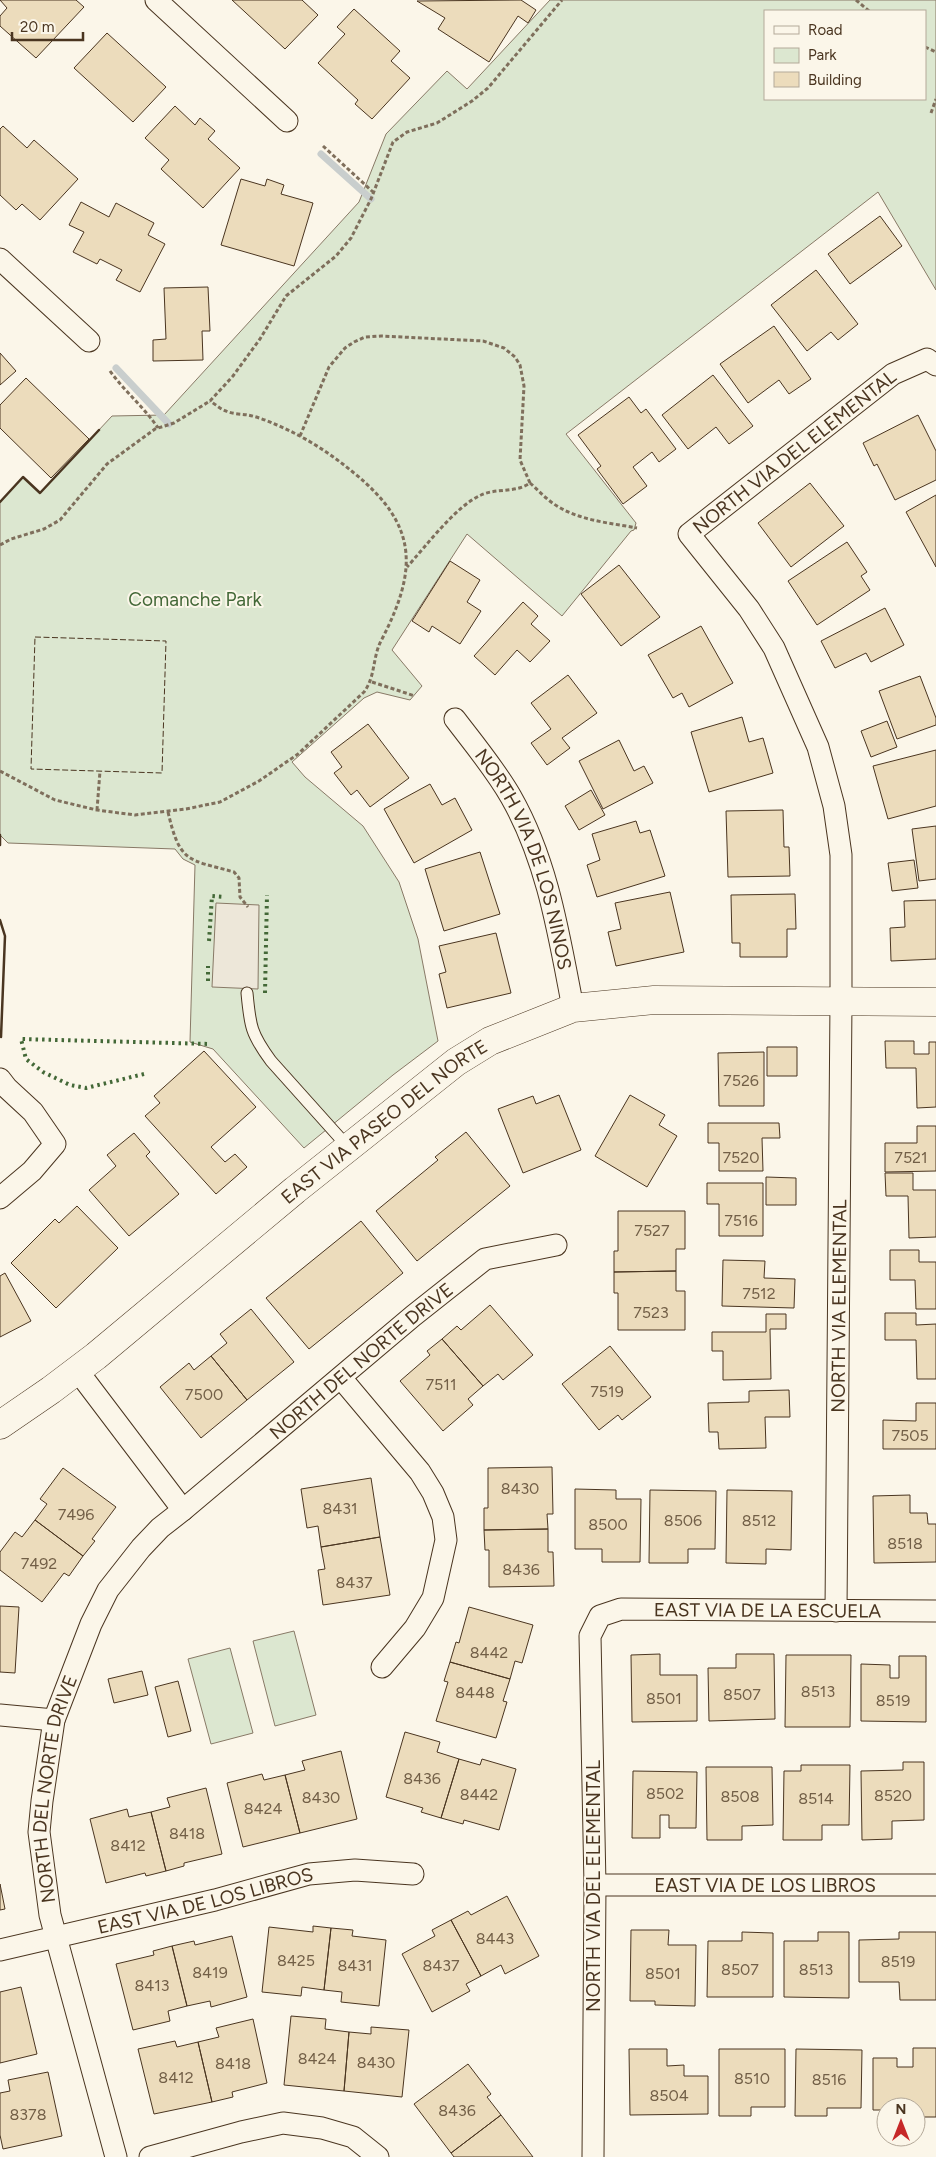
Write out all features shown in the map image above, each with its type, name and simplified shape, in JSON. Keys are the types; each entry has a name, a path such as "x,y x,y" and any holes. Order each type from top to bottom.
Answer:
{"street":[{"path":"156,0 287,121"},
{"path":"0,259 89,341"},
{"name":"NORTH VIA DEL ELEMENTAL","path":"841,1001 840,855 834,806 818,747 774,648 749,609 689,534 893,374 931,362"},
{"name":"NORTH VIA DE LOS NINOS","path":"455,719 510,796 529,833 548,884 573,1008"},
{"name":"EAST VIA PASEO DEL NORTE","path":"0,1425 77,1370 348,1147 463,1058 490,1041 573,1008 654,1000 936,1002"},
{"name":"NORTH VIA ELEMENTAL","path":"836,1611 841,1001"},
{"path":"0,1079 6,1088 33,1112 55,1144 32,1171 0,1198"},
{"name":"NORTH DEL NORTE DRIVE","path":"116,2157 48,1906 39,1832 54,1720 90,1624 108,1590 160,1528 413,1316 485,1259 556,1245"},
{"path":"77,1370 183,1510"},
{"path":"340,1378 420,1472 434,1493 443,1517 446,1540 433,1598 415,1628 382,1667"},
{"name":"EAST VIA DE LA ESCUELA","path":"600,1616 621,1609 936,1611"},
{"name":"NORTH VIA DEL ELEMENTAL","path":"593,2157 594,1885 590,1636 600,1616"},
{"path":"0,1715 54,1720"},
{"name":"EAST VIA DE LOS LIBROS","path":"0,1950 215,1900 309,1874 355,1870 413,1874"},
{"name":"EAST VIA DE LOS LIBROS","path":"594,1885 936,1885"},
{"path":"150,2157 241,2132 283,2124 322,2128 353,2137 378,2157"}],"lane":[{"path":"247,993 253,1034 261,1047 271,1061 348,1147"}],"path":[{"path":"0,545 11,539 44,529 60,520 107,464 158,428 174,423 210,401 233,376 260,339 286,296 336,256 351,238 373,192 393,142 407,132 437,123 472,101 488,88 562,0"},
{"path":"856,0 868,10"},
{"path":"930,113 936,99"},
{"path":"323,146 373,192"},
{"path":"300,436 329,366 345,348 354,342 365,337 381,336 483,341 504,348 520,365 524,386 520,460 530,484 548,500 570,512 585,518 637,528"},
{"path":"110,371 134,401 146,410 158,428"},
{"path":"0,771 55,800 98,810 135,815 168,812 220,802 258,781 298,754 364,692 372,682 375,658 394,615 407,567 404,540 398,521 386,504 366,483 331,454 300,436 250,416 226,411 210,401"},
{"path":"407,567 470,501 489,492 513,489 530,484"},
{"path":"372,682 415,696"},
{"path":"98,810 100,771"},
{"path":"168,812 174,837 180,849 188,858 234,872 239,878 240,897 248,907"}],"green space":[{"name":"Comanche Park","path":"550,0 936,0 936,290 878,192 566,434 636,523 634,530 631,531 562,616 467,534 392,650 422,686 410,700 377,692 364,698 292,762 305,777 363,826 399,882 418,939 438,1041 393,1075 304,1148 213,1049 190,1042 195,865 183,859 175,849 8,843 0,835 0,502 23,477 40,493 112,416 164,415 359,202 386,134 447,71 467,89"},
{"path":"294,1631 316,1715 275,1726 253,1641"},
{"path":"230,1648 253,1733 211,1744 188,1659"}],"shaded area":[{"path":"216,903 259,905 258,989 212,987"}],"building":[{"path":"0,0 76,0 84,7 36,58 0,26 0,16 7,8"},
{"path":"232,0 302,0 318,15 285,49"},
{"path":"521,0 536,10 528,23 518,16 489,62 438,29 445,18 417,1"},
{"path":"354,9 400,51 391,61 410,78 372,119 355,104 358,100 318,63 345,34 337,27"},
{"path":"107,33 166,87 133,122 74,68"},
{"path":"175,106 195,125 200,118 215,131 208,139 240,168 203,208 161,169 169,160 145,138"},
{"path":"3,126 27,148 34,140 78,179 40,220 22,204 16,210 0,195 0,129"},
{"path":"241,179 265,186 267,179 284,185 281,194 313,203 294,266 221,245"},
{"path":"81,202 109,217 116,203 154,223 148,235 165,244 140,292 116,280 122,270 100,259 97,264 73,252 84,232 69,225"},
{"path":"880,216 902,246 850,284 828,254"},
{"path":"816,270 858,324 838,340 831,332 807,351 771,305"},
{"path":"208,287 210,331 202,331 203,360 153,361 153,340 166,339 164,288"},
{"path":"774,326 811,379 789,394 779,380 748,403 720,364"},
{"path":"0,353 16,371 0,385"},
{"path":"713,375 753,426 729,444 716,427 688,449 662,415"},
{"path":"26,378 89,439 51,478 0,428 0,405"},
{"path":"629,397 641,413 646,409 676,449 659,462 652,452 633,467 647,486 623,504 597,469 601,466 578,435"},
{"path":"918,415 936,451 936,480 895,500 877,464 874,466 863,443"},
{"path":"810,483 844,526 791,567 758,523"},
{"path":"936,495 936,567 906,512"},
{"path":"847,542 867,572 861,576 870,590 817,625 788,581"},
{"path":"450,561 480,580 467,602 481,611 460,644 432,626 429,632 412,621"},
{"path":"619,565 660,617 621,646 581,594"},
{"path":"523,602 538,616 531,624 550,641 530,662 517,650 495,675 474,656"},
{"path":"885,608 904,645 871,662 866,653 835,668 821,641"},
{"path":"701,626 733,683 689,707 682,693 673,698 648,655"},
{"path":"568,675 597,713 562,738 570,748 547,765 531,743 551,729 531,703"},
{"path":"920,676 936,718 936,725 897,739 879,691"},
{"path":"742,717 749,742 763,738 773,773 709,792 691,732"},
{"path":"887,721 897,747 871,757 861,731"},
{"path":"368,724 409,778 370,807 357,790 351,795 334,773 342,767 331,752"},
{"path":"619,740 634,771 644,766 653,783 603,809 579,761"},
{"path":"936,750 936,806 888,819 873,766"},
{"path":"430,784 442,805 455,798 472,830 414,863 384,809"},
{"path":"591,790 605,815 579,830 565,806"},
{"path":"783,810 784,847 789,847 790,876 728,877 726,811"},
{"path":"636,821 640,833 650,830 665,876 597,897 587,865 600,860 592,834"},
{"path":"936,826 936,879 919,881 912,829"},
{"path":"480,852 500,914 444,931 425,869"},
{"path":"914,860 918,888 892,891 888,863"},
{"path":"670,892 684,952 616,966 608,932 621,929 615,903"},
{"path":"795,894 796,929 787,929 787,957 740,957 740,943 732,943 731,895"},
{"path":"936,900 936,959 891,961 890,928 905,927 904,901"},
{"path":"496,933 511,993 447,1008 439,974 446,972 439,946"},
{"path":"885,1041 914,1041 914,1054 929,1054 929,1042 936,1042 936,1107 917,1108 916,1068 886,1068"},
{"path":"767,1047 797,1047 797,1076 767,1076"},
{"path":"204,1051 256,1107 211,1147 225,1162 235,1154 247,1167 216,1194 145,1116 160,1103 154,1096"},
{"path":"764,1052 764,1106 719,1106 718,1053"},
{"path":"559,1095 581,1150 523,1173 498,1109 533,1096 536,1104"},
{"path":"630,1095 665,1115 659,1125 677,1136 647,1187 595,1156"},
{"path":"708,1123 779,1123 780,1138 762,1138 763,1171 719,1171 719,1143 708,1143"},
{"path":"917,1126 936,1126 936,1171 885,1172 885,1143 917,1143"},
{"path":"466,1132 510,1186 417,1261 376,1211 438,1160 435,1157"},
{"path":"134,1133 150,1152 146,1156 179,1194 129,1236 89,1190 116,1166 107,1155"},
{"path":"885,1173 913,1173 913,1190 936,1190 936,1237 909,1238 908,1196 886,1196"},
{"path":"766,1177 796,1178 796,1205 766,1205"},
{"path":"707,1183 763,1183 763,1236 719,1236 719,1204 707,1204"},
{"path":"77,1206 118,1248 56,1308 11,1263 55,1219 59,1223"},
{"path":"618,1211 685,1211 685,1249 676,1249 676,1271 614,1272 614,1251 618,1251"},
{"path":"361,1221 403,1273 309,1349 266,1298"},
{"path":"890,1250 919,1250 919,1262 936,1262 936,1309 916,1309 915,1280 890,1280"},
{"path":"723,1260 765,1261 764,1278 795,1279 794,1308 722,1306"},
{"path":"676,1271 676,1291 685,1291 685,1330 618,1330 618,1293 614,1293 614,1272"},
{"path":"5,1273 31,1321 0,1337 0,1276"},
{"path":"490,1305 533,1355 503,1380 498,1374 483,1386 442,1339 457,1326 461,1330"},
{"path":"251,1309 294,1362 247,1400 211,1356 227,1343 220,1334"},
{"path":"885,1313 916,1313 916,1325 936,1324 936,1379 917,1379 916,1340 885,1340"},
{"path":"766,1314 786,1314 786,1329 770,1329 771,1379 723,1380 723,1351 712,1351 712,1332 766,1332"},
{"path":"442,1339 483,1386 468,1399 473,1405 443,1431 400,1381 430,1355 427,1351"},
{"path":"610,1346 651,1397 622,1420 618,1415 599,1430 562,1384"},
{"path":"211,1356 247,1400 201,1438 160,1387 189,1363 194,1370"},
{"path":"789,1390 790,1417 765,1417 766,1448 719,1449 718,1432 709,1432 708,1403 749,1402 749,1391"},
{"path":"916,1403 936,1403 936,1449 883,1449 883,1420 916,1421"},
{"path":"552,1467 553,1514 547,1514 548,1529 484,1530 484,1508 488,1508 488,1468"},
{"path":"63,1468 116,1507 92,1539 95,1541 83,1556 35,1520 47,1504 40,1499"},
{"path":"371,1478 380,1537 321,1547 318,1526 307,1528 301,1489"},
{"path":"575,1489 616,1490 616,1499 641,1499 640,1562 602,1562 602,1549 575,1549"},
{"path":"650,1490 716,1491 715,1549 688,1549 688,1563 649,1563"},
{"path":"727,1490 792,1491 791,1550 766,1549 766,1564 726,1563"},
{"path":"910,1495 910,1513 927,1513 928,1524 936,1524 936,1562 874,1563 873,1496"},
{"path":"35,1520 83,1556 69,1576 64,1573 42,1602 0,1570 0,1552 15,1532 22,1537"},
{"path":"548,1529 548,1552 553,1552 554,1586 489,1587 489,1550 485,1550 484,1530"},
{"path":"380,1537 390,1595 323,1605 318,1570 325,1569 321,1547"},
{"path":"0,1606 19,1607 15,1673 0,1672"},
{"path":"469,1607 533,1625 522,1663 515,1661 510,1679 450,1662 456,1642 459,1643"},
{"path":"660,1654 660,1675 697,1675 697,1721 632,1722 631,1655"},
{"path":"736,1654 774,1654 775,1719 709,1721 708,1668 736,1668"},
{"path":"786,1655 851,1655 850,1727 785,1727"},
{"path":"899,1656 926,1656 926,1722 861,1721 861,1664 890,1665 890,1678 899,1678"},
{"path":"450,1662 510,1679 503,1701 507,1702 496,1738 436,1721 448,1682 444,1681"},
{"path":"142,1671 148,1695 114,1703 108,1679"},
{"path":"178,1681 191,1731 168,1737 155,1687"},
{"path":"405,1732 440,1742 437,1752 459,1759 441,1818 421,1812 423,1808 386,1797"},
{"path":"341,1751 357,1819 300,1833 285,1775 305,1770 302,1761"},
{"path":"459,1759 480,1765 482,1759 516,1769 499,1830 464,1820 463,1824 441,1818"},
{"path":"903,1762 924,1762 924,1820 892,1821 892,1839 862,1840 861,1771 903,1770"},
{"path":"801,1765 850,1765 849,1825 822,1825 822,1840 783,1840 784,1771 801,1771"},
{"path":"706,1767 772,1767 773,1825 742,1826 742,1840 707,1840"},
{"path":"633,1771 697,1772 696,1828 669,1828 669,1815 660,1815 660,1838 632,1838"},
{"path":"262,1774 264,1780 285,1775 300,1833 243,1847 227,1783"},
{"path":"206,1788 222,1854 184,1863 184,1866 166,1871 151,1812 170,1807 167,1798"},
{"path":"127,1809 129,1817 151,1812 166,1871 146,1876 145,1873 106,1883 90,1819"},
{"path":"0,1884 5,1909 0,1910"},
{"path":"507,1896 539,1956 505,1974 501,1965 481,1976 451,1920 468,1911 471,1915"},
{"path":"451,1920 481,1976 466,1984 470,1991 432,2012 402,1954 435,1936 432,1930"},
{"path":"313,1926 331,1928 324,1990 302,1987 301,1996 262,1992 269,1927 313,1932"},
{"path":"331,1928 353,1930 352,1936 386,1940 379,2006 341,2002 342,1992 324,1990"},
{"path":"631,1930 669,1930 668,1945 696,1945 695,2006 655,2005 655,2001 630,2001"},
{"path":"742,1932 773,1933 773,1997 707,1997 708,1941 742,1941"},
{"path":"818,1932 849,1932 849,1998 784,1997 784,1941 818,1941"},
{"path":"899,1932 936,1932 936,2000 900,2000 899,1982 859,1982 859,1940 899,1939"},
{"path":"232,1936 247,1997 211,2007 210,2001 187,2006 172,1946 194,1941 195,1945"},
{"path":"172,1946 187,2006 168,2011 170,2021 133,2030 116,1964 154,1955 153,1951"},
{"path":"21,1987 37,2054 0,2063 0,1992"},
{"path":"291,2016 326,2019 325,2029 349,2032 344,2091 284,2085"},
{"path":"253,2019 267,2083 232,2092 233,2097 212,2102 198,2042 219,2037 216,2028"},
{"path":"371,2027 409,2030 402,2097 344,2091 349,2032 371,2034"},
{"path":"175,2041 177,2047 198,2042 212,2102 154,2114 138,2049"},
{"path":"913,2048 936,2048 936,2117 926,2117 926,2097 876,2097 876,2110 873,2110 873,2058 897,2058 897,2067 913,2067"},
{"path":"629,2049 667,2049 667,2066 684,2065 684,2076 708,2076 708,2114 630,2115"},
{"path":"719,2049 785,2049 785,2107 751,2107 751,2116 719,2116"},
{"path":"796,2049 862,2050 861,2108 827,2108 827,2116 795,2116"},
{"path":"468,2064 491,2094 487,2097 501,2115 451,2153 414,2104"},
{"path":"48,2072 62,2136 3,2149 0,2135 0,2093 10,2091 8,2080"},
{"path":"501,2115 533,2157 454,2157 451,2153"}],"waterway":[{"path":"321,154 371,199"},
{"path":"116,368 169,424"}],"hedge":[{"path":"265,993 267,895"},
{"path":"209,941 212,896 225,897"},
{"path":"208,966 208,981"},
{"path":"144,1074 86,1088 70,1085 43,1072 26,1059 21,1039 211,1044"}],"fence":[{"path":"35,637 166,641 162,773 31,769 35,637"}],"wall":[{"path":"0,502 23,477 40,493 99,430"},
{"path":"0,835 0,845"},
{"path":"0,920 5,936 1,1037"}]}
